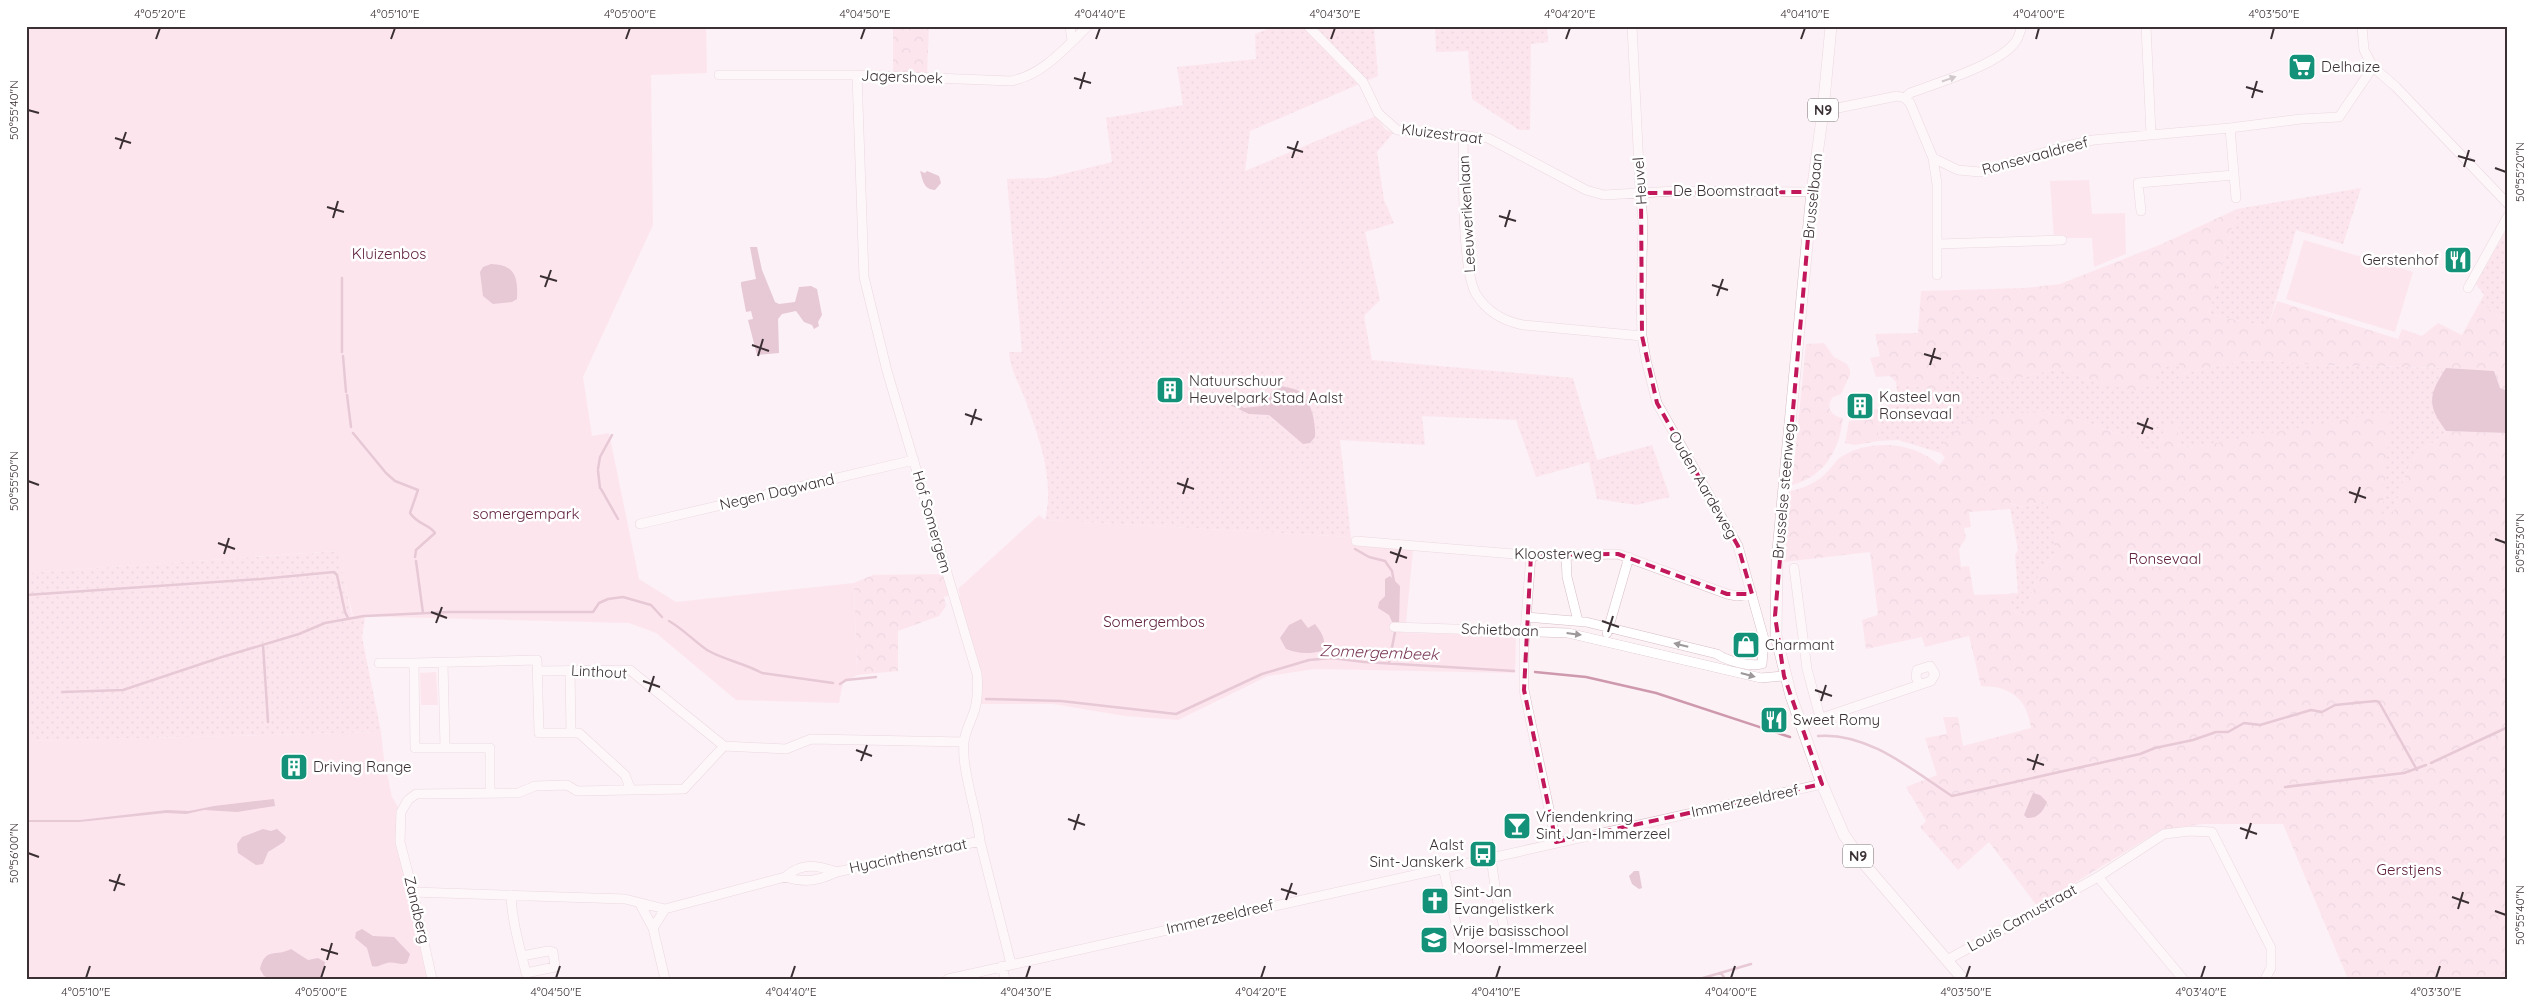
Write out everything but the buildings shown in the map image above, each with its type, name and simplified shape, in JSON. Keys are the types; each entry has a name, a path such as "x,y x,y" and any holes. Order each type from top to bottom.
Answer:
{"main road":[{"name":"Brusselbaan","path":"1795,366 1831,26"},
{"name":"Brusselse steenweg","path":"1795,366 1777,562 1775,616 1776,636 1784,676 1822,784 1844,835 1854,851 1963,979"}],"street":[{"path":"1070,26 1072,41"},
{"name":"Jagershoek","path":"719,75 857,75 1011,81 1028,78 1040,70 1088,26"},
{"name":"Kluizestraat","path":"1308,26 1364,82 1378,113 1389,125 1397,130 1488,138 1586,190 1604,195 1641,192"},
{"name":"Heuvel","path":"1632,26 1643,222 1642,336"},
{"path":"1905,98 1910,92 1972,71 1995,57 2017,41 2022,26"},
{"path":"2146,26 2151,134"},
{"path":"2362,26 2364,50 2373,67 2396,87 2508,204"},
{"name":"Ronsevaaldreef","path":"1933,158 1958,170 1980,172 2062,146 2093,140 2230,128 2301,119 2339,118 2373,67"},
{"name":"Hof Somergem","path":"857,75 864,278 887,371 977,674 978,692 976,707 964,742 965,765 978,820 980,841 1006,965 1004,979"},
{"path":"1823,111 1897,96 1905,98 1910,103 1933,158 1937,184 1937,275"},
{"path":"2230,128 2236,198"},
{"name":"Leeuwerikenlaan","path":"1462,135 1468,270 1476,294 1485,306 1505,320 1523,325 1642,336"},
{"path":"2141,210 2138,183 2234,175"},
{"name":"De Boomstraat","path":"1641,192 1676,190 1812,192"},
{"path":"2468,288 2508,216"},
{"path":"1938,244 2062,240"},
{"name":"Ouden Aardeweg","path":"1642,336 1657,403 1676,440 1713,499 1738,546 1764,639 1762,664"},
{"name":"Negen Dagwand","path":"640,524 914,460"},
{"name":"Kloosterweg","path":"1356,541 1530,555 1618,554 1727,594 1737,596 1752,594"},
{"path":"1530,555 1525,632 1524,690 1556,842"},
{"path":"1566,555 1567,577 1578,621"},
{"path":"1605,640 1629,557"},
{"name":"Brusselse steenweg","path":"1794,568 1807,669 1820,718"},
{"path":"1759,616 1775,616"},
{"name":"Schietbaan","path":"1526,617 1578,621 1718,654 1722,657 1757,665 1762,664"},
{"name":"Schietbaan","path":"1397,627 1568,633 1605,640 1713,668 1720,667 1761,678 1784,676"},
{"path":"1720,667 1722,657"},
{"path":"379,662 443,663 537,660 539,733 579,733 625,775 631,790"},
{"path":"414,663 415,748 490,748 490,792"},
{"path":"443,663 445,748"},
{"path":"1762,664 1770,677"},
{"path":"570,670 570,733"},
{"name":"Linthout","path":"538,671 630,670 671,706 682,710 724,746"},
{"path":"1802,724 1919,684"},
{"path":"724,746 786,749 811,739 964,742"},
{"name":"Zandberg","path":"432,979 414,892 400,842 401,812 408,800 416,794 518,792 534,786 567,786 577,792 684,789 724,746"},
{"name":"Immerzeeldreef","path":"948,979 1822,784"},
{"name":"Louis Camustraat","path":"1947,960 2098,877 2164,834 2190,831 2212,832 2271,948 2271,968 2264,979"},
{"name":"Hyacinthenstraat","path":"785,877 803,882 823,879 837,872 980,841"},
{"path":"1492,857 1496,894 1508,944"},
{"name":"Hyacinthenstraat","path":"414,892 625,899 665,909 785,877 793,870 817,865 837,872"},
{"path":"1443,868 1462,950"},
{"path":"2098,877 2183,979"},
{"path":"512,895 512,912 522,956"},
{"path":"640,904 654,928 665,979"},
{"path":"654,928 665,909"}],"highlighted area":[{"path":"1812,192 1775,616 1784,676 1822,784 1556,842 1524,690 1531,555 1618,554 1727,594 1752,594 1738,546 1657,403 1642,336 1641,193"}],"green space":[{"name":"Kluizenbos","path":"26,26 706,26 707,73 651,75 653,225 583,377 592,436 609,433 639,579 676,602 854,583 857,675 843,683 839,703 736,700 656,633 629,623 353,616 337,551 26,573"},
{"path":"893,26 929,26 927,74 893,73"},
{"path":"1276,26 1374,26 1378,76 1250,131 1245,171 1376,116 1385,129 1393,133 1377,152 1384,200 1394,223 1365,232 1380,300 1364,316 1372,360 1573,378 1597,460 1652,445 1670,497 1636,505 1597,499 1589,462 1536,477 1516,420 1422,416 1425,445 1340,440 1351,537 1045,520 1048,505 1048,489 1044,459 1025,399 1013,370 1009,352 1022,352 1007,179 1047,178 1112,162 1106,118 1183,105 1177,67 1256,59 1255,34"},
{"path":"1435,26 1547,26 1548,42 1531,44 1530,130 1519,130 1472,99 1468,51 1436,52"},
{"path":"2089,180 2092,214 2125,213 2126,254 2094,267 2092,238 2054,238 2050,181"},
{"path":"2361,188 2343,244 2296,230 2268,327 2209,314 2237,209"},
{"path":"2237,209 2209,314 2268,327 2277,301 2398,339 2402,329 2422,336 2438,323 2462,335 2480,302 2508,323 2508,391 2500,388 2494,371 2317,365 2264,360 2240,361 2182,374 2179,364 2153,370 2158,382 2138,391 2097,383 2059,368 2016,379 1981,378 1965,371 1953,372 1934,405 1916,417 1914,406 1924,388 1896,382 1890,376 1876,377 1870,358 1880,356 1875,334 1918,333 1921,291 2026,288 2060,284 2162,244"},
{"path":"2508,227 2508,323 2480,302 2484,295 2476,284"},
{"path":"2304,240 2413,272 2395,332 2286,299"},
{"path":"1824,343 1834,357 1847,364 1850,370 1850,375 1841,394 1833,397 1829,408 1832,413 1843,418 1841,430 1834,451 1822,469 1804,481 1792,485 1806,344"},
{"path":"2264,360 2317,365 2446,368 2434,392 2433,407 2446,431 2441,437 2422,450 2411,463 2393,514 2381,514 2390,412 2189,448 2179,444 2178,425 2165,428 2158,449 2140,451 2139,441 2079,420 2039,411 1945,440 1941,453 1898,440 1878,441 1879,406 1890,405 1897,392 1896,382 1924,388 1914,406 1917,417 1933,406 1953,371 1965,371 1981,378 2016,379 2059,368 2097,383 2179,363 2182,374 2240,361"},
{"path":"1873,409 1879,409 1878,441 1855,445 1845,443 1849,421 1874,419"},
{"name":"Ronsevaal","path":"2039,411 2079,420 2139,441 2141,451 2158,449 2165,428 2171,421 2178,425 2179,444 2189,448 2391,411 2382,514 2393,514 2411,463 2422,450 2441,437 2446,431 2508,433 2508,979 2348,979 2283,824 2203,824 2161,830 2037,906 1989,842 1958,870 1920,827 1926,821 1906,787 1937,775 1925,738 1947,734 1943,717 1958,717 1963,746 2031,728 2026,709 2009,691 1981,686 1969,636 1925,647 1922,637 1866,649 1862,620 1878,615 1870,552 1784,562 1791,491 1815,482 1841,457 1865,447 1892,445 1905,447 1918,451 1939,465 1945,458 1941,453 1945,440 1970,418","holes":["2047,501 2054,532 2054,555 2038,577 2024,614 2014,612 2007,594 1974,595 1969,566 1961,567 1959,549 1966,538 1964,528 1971,527 1969,512 2010,509 2010,503 2020,507"]},
{"path":"2047,501 2054,532 2054,555 2038,577 2024,614 2014,612 2007,594 2018,593 2015,555 2018,550 2009,503 2020,507"},
{"name":"Somergembos","path":"1039,515 1045,520 1351,537 1352,545 1413,550 1405,633 1516,635 1515,673 1315,669 1268,676 1178,720 1125,716 1053,704 976,704 977,679 954,601 960,596 958,589"},
{"path":"338,551 352,616 365,617 362,637 381,732 26,741 26,573"},
{"path":"944,574 950,595 944,597 946,606 939,616 898,631 898,671 857,675 854,583 873,575"},
{"path":"436,672 438,705 421,705 420,673"},
{"path":"381,732 384,759 392,797 401,812 400,842 432,979 26,979 26,741"}],"shaded area":[{"path":"920,171 925,173 927,171 939,176 941,183 935,190 926,186"},
{"path":"750,247 757,247 762,270 775,302 779,304 795,302 799,287 811,286 817,289 822,315 818,322 819,326 814,329 812,325 804,322 796,311 782,314 778,319 779,353 757,355 748,320 753,319 751,311 746,312 741,285 741,282 756,279"},
{"path":"491,264 510,269 513,273 517,284 517,299 512,302 493,304 483,296 480,272 483,267"},
{"path":"2446,368 2494,371 2500,388 2508,391 2508,433 2446,431 2435,414 2432,399 2436,385"},
{"path":"1281,386 1297,390 1309,404 1315,431 1315,437 1310,443 1303,444 1269,415 1249,414 1228,404 1237,403 1244,408 1262,406 1266,397"},
{"path":"1390,576 1400,586 1399,624 1393,624 1389,615 1378,608 1379,602 1385,596 1385,579"},
{"path":"1301,619 1308,628 1315,624 1320,630 1324,640 1322,651 1304,653 1286,649 1280,638 1289,625"},
{"path":"2033,793 2040,795 2047,802 2035,817 2027,818 2024,815"},
{"path":"274,799 275,806 237,812 204,810 186,814 166,813 79,822 26,822 26,820 80,820 167,810 189,811"},
{"path":"263,829 271,831 277,829 286,837 284,842 268,852 263,864 256,865 238,853 237,844 242,837"},
{"path":"1634,871 1639,871 1642,888 1639,889 1632,884 1629,876"},
{"path":"362,929 373,936 394,937 410,954 407,963 385,963 372,966 367,948 355,938 356,932"},
{"path":"291,949 308,960 318,958 325,962 322,979 270,979 264,976 260,969 262,962 268,955"}],"waterway":[{"path":"342,278 342,352"},
{"path":"343,356 346,392"},
{"path":"347,395 351,427"},
{"path":"353,433 386,473 395,481 418,490 410,513 416,520 435,533 416,550 415,557"},
{"path":"598,469 600,457 612,435"},
{"path":"598,471 600,488"},
{"path":"601,489 618,519"},
{"path":"1355,549 1369,557 1385,561 1392,571 1394,582"},
{"path":"416,561 423,613"},
{"path":"26,595 261,579 334,572 337,575 348,618"},
{"path":"365,616 449,612 593,612 599,603 608,599 623,597 651,605 662,617"},
{"path":"62,692 123,690 299,634 325,623 364,616"},
{"path":"669,621 707,650 762,673 833,683"},
{"path":"1389,663 1395,632"},
{"path":"263,645 268,722"},
{"name":"Zomergembeek","path":"986,699 1061,701 1176,714 1262,674 1309,660 1332,658 1364,662 1514,671"},
{"path":"1535,672 1586,677 1656,693 1790,737"},
{"path":"840,684 846,680 876,677"},
{"path":"1818,736 1836,736 1872,746 1952,796 2140,754 2155,748 2193,740 2216,732 2228,732 2244,723 2260,725 2311,710 2322,712 2335,705 2376,701 2379,702 2417,770"},
{"path":"2431,763 2508,727"},
{"path":"2285,787 2404,773 2426,765"},
{"path":"1703,978 1751,964"},
{"path":"1721,973 1725,979"}],"place":[{"name":"Delhaize","path":"2302,67"},
{"name":"Gerstenhof","path":"2458,260"},
{"name":"Natuurschuur Heuvelpark Stad Aalst","path":"1170,390"},
{"name":"Kasteel van Ronsevaal","path":"1860,406"},
{"name":"Charmant","path":"1746,645"},
{"name":"Sweet Romy","path":"1774,720"},
{"name":"Driving Range","path":"294,767"},
{"name":"Vriendenkring Sint Jan-Immerzeel","path":"1517,826"},
{"name":"Aalst Sint-Janskerk","path":"1483,854"},
{"name":"Sint-Jan Evangelistkerk","path":"1435,901"},
{"name":"Vrije basisschool Moorsel-Immerzeel","path":"1434,940"}],"park label":[{"name":"somergempark","path":"526,514"},
{"name":"Gerstjens","path":"2409,870"}]}
